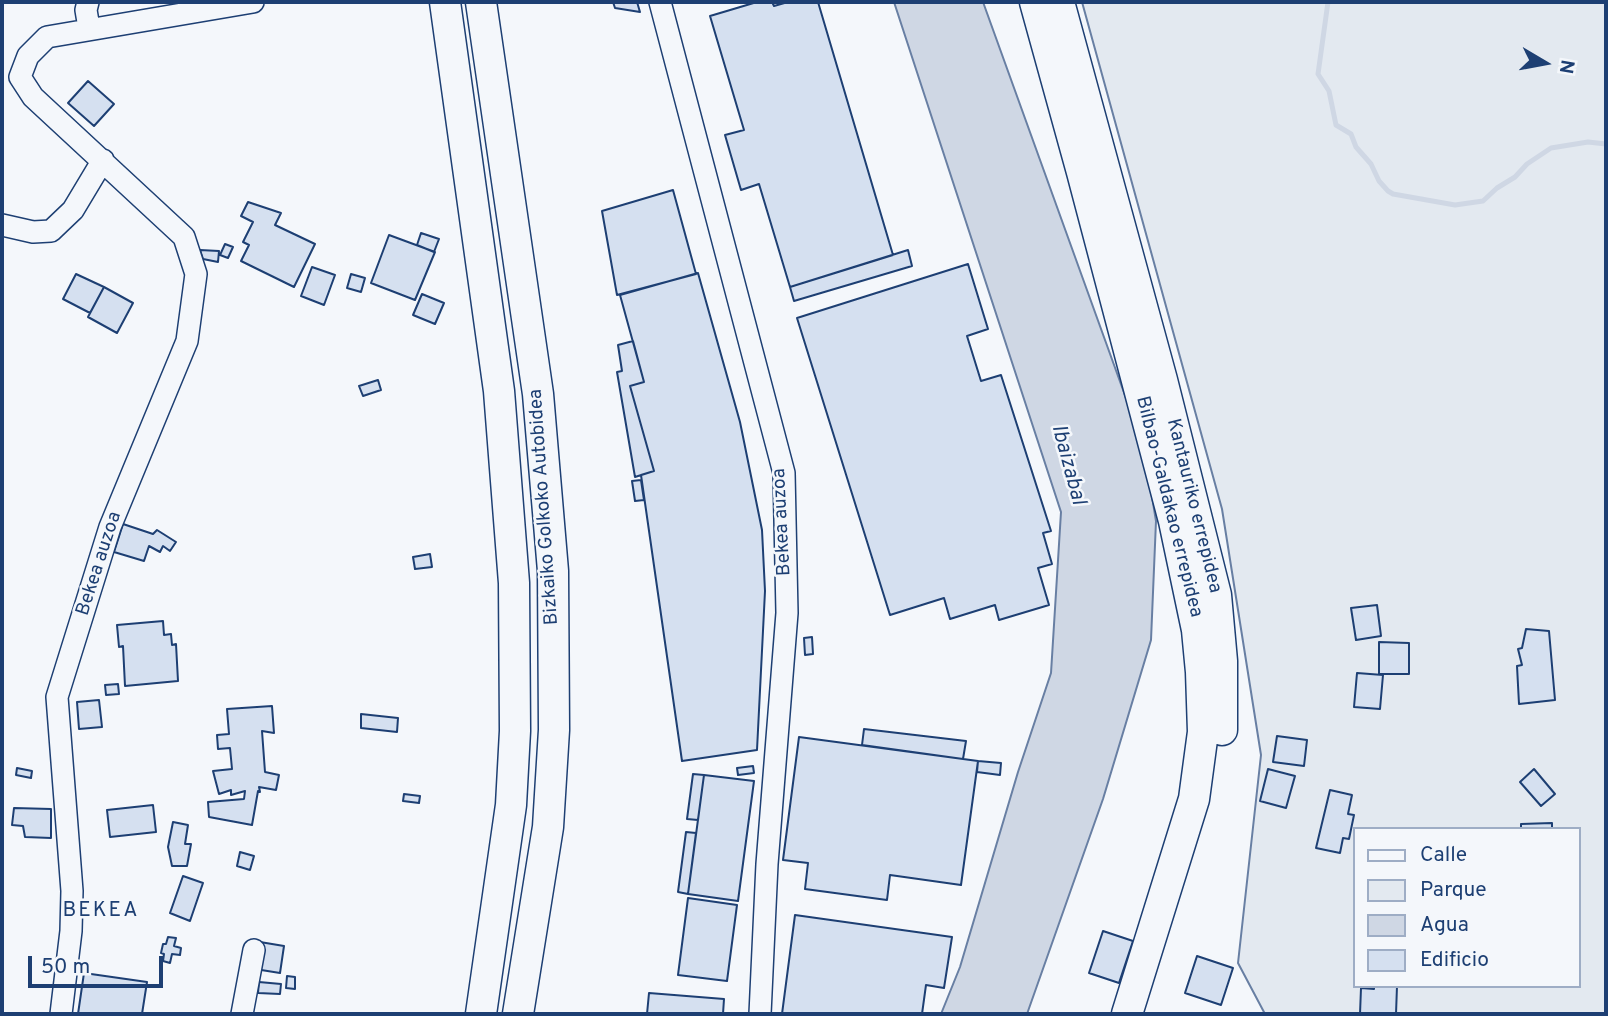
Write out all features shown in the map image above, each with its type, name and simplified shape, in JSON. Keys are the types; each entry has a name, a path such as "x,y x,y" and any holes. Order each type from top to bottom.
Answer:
{"highway":[{"name":"Bizkaiko Golkoko Autobidea","path":"445,2 499,391 514,583 515,731 510,805 494,938 481,1014"},
{"name":"Bizkaiko Golkoko Autobidea","path":"481,2 538,394 553,571 554,730 548,827 518,1014"},
{"name":"Bilbao-Galdakao errepidea","path":"1035,2 1174,521 1197,630 1201,672 1203,732 1194,799 1127,1014"},
{"name":"Kantauriko errepidea","path":"1059,2 1163,380 1216,595 1222,661 1222,742 1219,769 1189,887 1147,1014"},
{"path":"538,1014 543,985 548,827"}],"street":[{"path":"88,2 86,10 89,28"},
{"name":"Bekea auzoa","path":"61,1014 71,931 72,891 57,697 110,527 187,341 196,274 184,237 11,78 47,37 253,2"},
{"name":"Bekea auzoa","path":"660,2 784,474 787,613 767,864 760,1014"},
{"path":"2,225 33,232 51,231 73,210 103,160"},
{"path":"242,1014 254,950"}],"green space":[{"path":"1082,2 1606,2 1606,1014 1265,1014 1238,963 1261,755 1222,509"}],"water":[{"name":"Ibaizabal","path":"894,2 983,2 1144,448 1156,521 1151,640 1103,799 1027,1014 941,1014 960,967 1018,772 1051,673 1061,512"}],"building":[{"path":"613,2 637,2 640,12 615,8"},
{"path":"757,2 772,2 774,6 788,2 818,2 893,255 790,287 759,184 741,190 725,135 744,130 710,16"},
{"path":"88,81 114,104 94,126 68,103"},
{"path":"673,190 696,274 617,295 602,211"},
{"path":"248,202 281,213 275,225 315,244 294,287 241,261 249,245 243,242 253,222 241,216"},
{"path":"421,233 439,239 434,252 417,245"},
{"path":"389,235 435,252 415,300 371,283"},
{"path":"225,244 233,247 228,258 220,255"},
{"path":"200,250 219,251 218,262 203,259"},
{"path":"908,250 912,266 794,301 790,287"},
{"path":"968,264 988,329 967,336 981,381 1001,375 1051,531 1043,533 1052,564 1038,568 1049,605 999,620 995,605 950,619 944,598 890,615 797,318"},
{"path":"312,267 335,275 324,305 301,296"},
{"path":"698,273 740,422 762,530 765,591 757,750 682,761 641,475 654,471 630,386 644,382 620,295"},
{"path":"76,274 104,287 90,313 63,299"},
{"path":"351,274 365,278 361,292 347,288"},
{"path":"104,287 133,303 117,333 88,317"},
{"path":"422,294 444,303 435,324 413,315"},
{"path":"633,341 644,382 630,386 654,471 635,477 617,372 622,371 618,345"},
{"path":"378,380 381,390 363,396 359,386"},
{"path":"641,480 644,500 635,501 632,481"},
{"path":"123,524 153,534 157,530 176,542 170,551 163,546 160,552 149,546 144,561 114,552"},
{"path":"430,554 432,567 415,569 413,557"},
{"path":"1377,605 1381,636 1356,640 1351,608"},
{"path":"163,621 164,635 171,634 172,645 176,644 178,681 125,686 123,646 119,647 117,625"},
{"path":"1526,629 1549,631 1555,700 1519,704 1517,666 1522,665 1518,649 1522,648"},
{"path":"812,637 813,654 805,655 804,638"},
{"path":"1379,642 1409,643 1409,674 1379,674"},
{"path":"1357,673 1383,675 1380,709 1354,707"},
{"path":"118,684 119,694 106,695 105,685"},
{"path":"99,700 102,727 79,729 77,702"},
{"path":"272,706 274,733 262,731 265,772 279,775 276,790 259,787 252,825 209,817 208,802 244,799 245,791 231,795 231,790 219,794 213,771 232,769 230,748 218,749 217,735 229,734 227,709"},
{"path":"361,714 398,718 397,732 361,728"},
{"path":"864,729 966,741 963,759 862,745"},
{"path":"1277,736 1307,740 1304,766 1273,762"},
{"path":"799,737 978,761 961,885 890,875 887,900 805,889 808,863 783,860"},
{"path":"978,761 1001,763 1000,775 977,772"},
{"path":"753,766 754,773 738,775 737,768"},
{"path":"17,768 32,771 31,778 16,775"},
{"path":"1268,769 1295,776 1286,808 1260,801"},
{"path":"1534,769 1555,794 1541,806 1520,782"},
{"path":"693,774 704,775 698,820 687,819"},
{"path":"704,775 754,781 738,901 688,894"},
{"path":"1330,790 1352,795 1348,814 1354,815 1349,839 1343,838 1340,853 1316,848"},
{"path":"404,794 420,796 419,803 403,801"},
{"path":"153,805 156,832 110,837 107,810"},
{"path":"14,808 51,809 51,838 25,837 23,826 12,825"},
{"path":"173,822 188,825 185,844 191,844 187,866 172,866 168,847"},
{"path":"1552,823 1552,827 1521,827 1521,824"},
{"path":"686,832 696,833 688,894 678,892"},
{"path":"240,852 254,856 250,870 237,866"},
{"path":"183,876 203,883 190,921 170,913"},
{"path":"688,898 737,905 727,981 678,975"},
{"path":"795,915 952,937 944,988 926,985 922,1014 782,1014"},
{"path":"1103,931 1133,941 1119,983 1089,973"},
{"path":"168,937 176,938 174,946 181,948 180,955 172,954 170,963 163,961 164,954 161,953"},
{"path":"260,942 284,946 280,973 255,969"},
{"path":"1197,956 1233,968 1221,1005 1185,993"},
{"path":"84,973 147,982 142,1014 78,1014"},
{"path":"287,976 295,977 295,989 286,988"},
{"path":"259,982 281,984 280,994 258,993"},
{"path":"1361,988 1397,988 1396,1014 1360,1014"},
{"path":"649,993 724,999 723,1014 647,1014"}],"waterway":[{"path":"1328,2 1318,74 1329,91 1336,125 1351,134 1356,147 1371,164 1379,181 1393,194 1455,205 1483,201 1515,177 1527,164 1551,148 1588,142 1606,144"}],"district":[{"name":"BEKEA","path":"101,912"}]}
